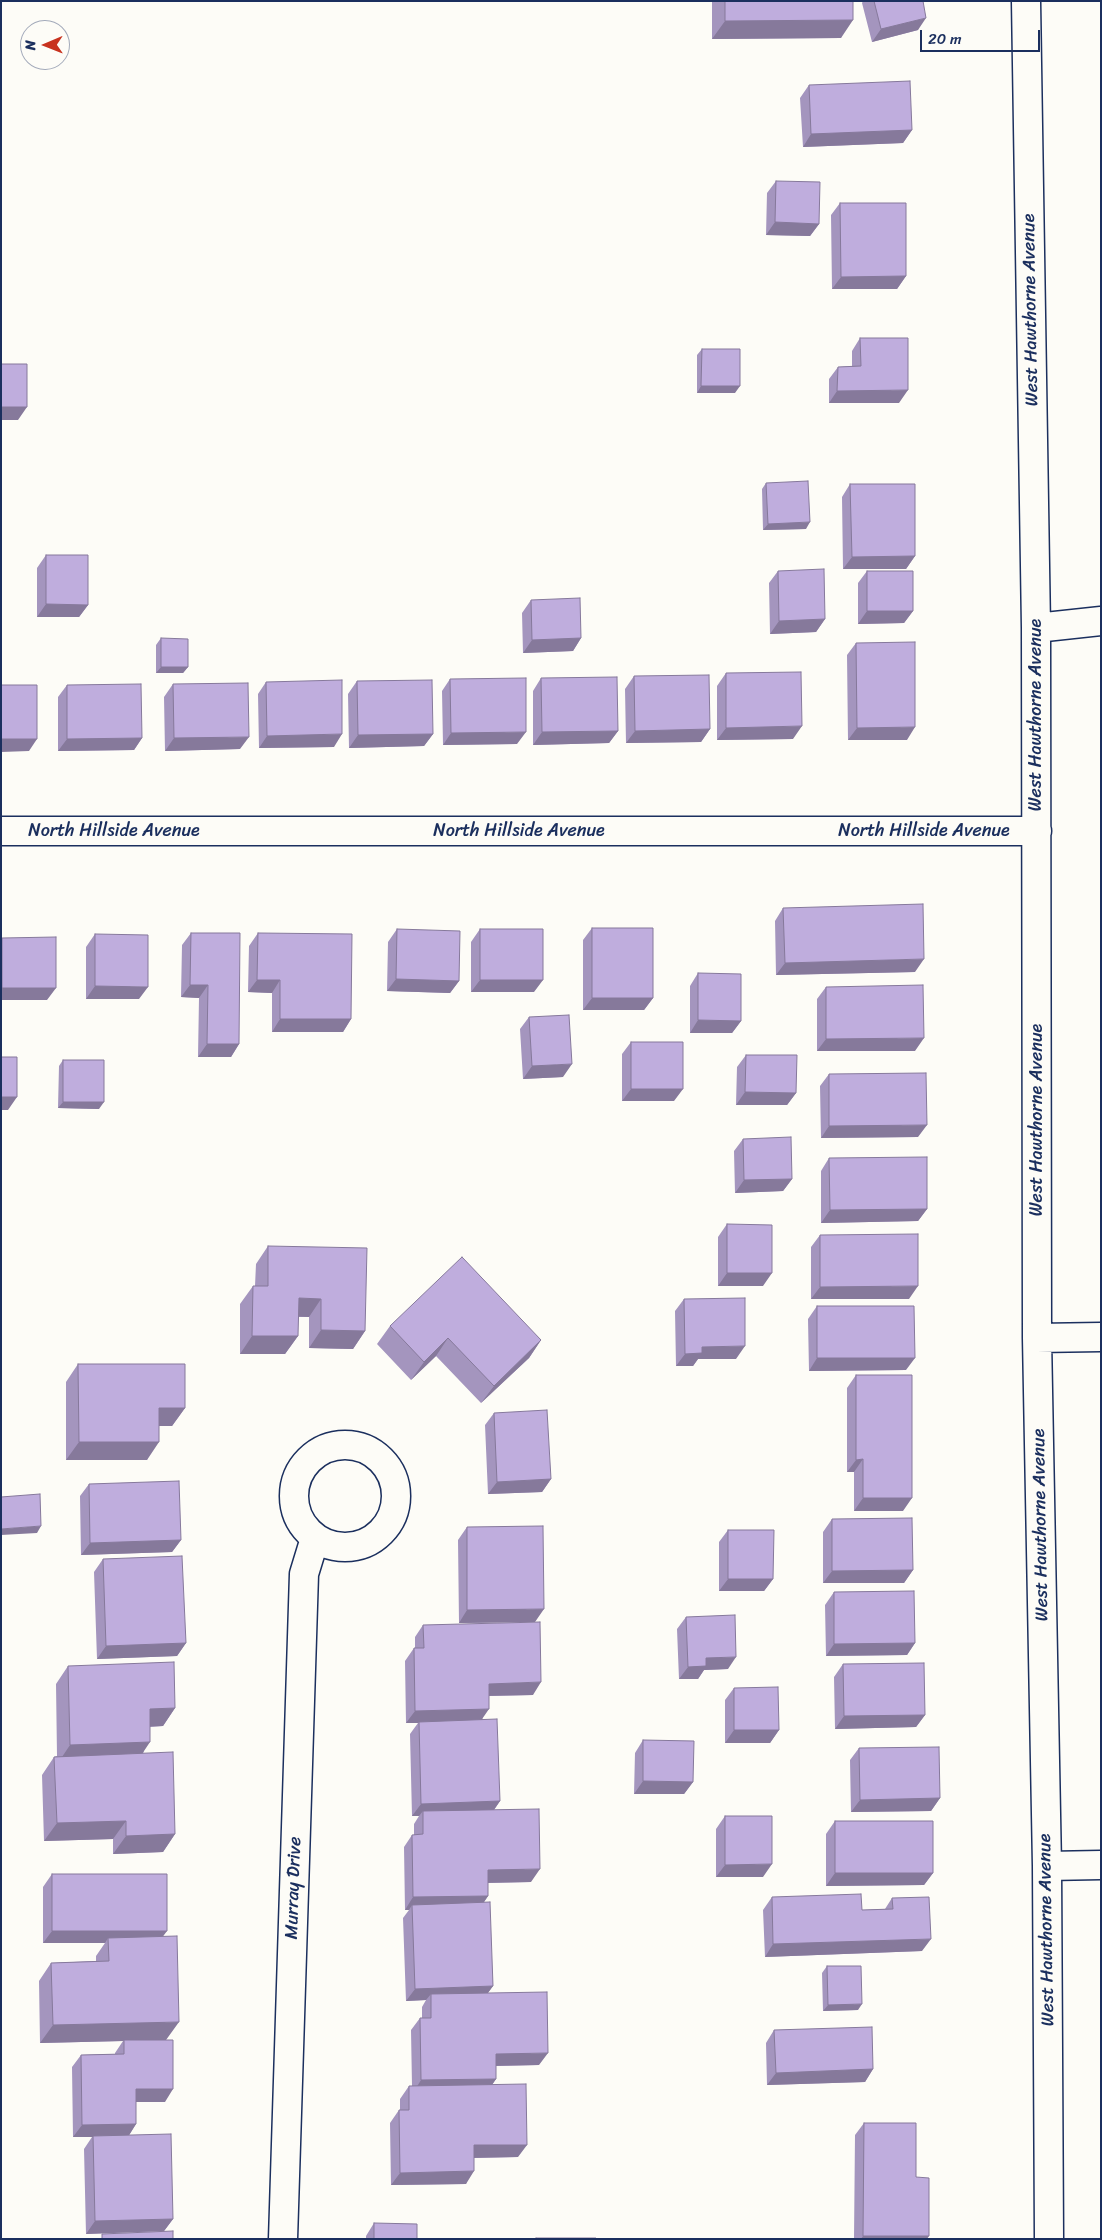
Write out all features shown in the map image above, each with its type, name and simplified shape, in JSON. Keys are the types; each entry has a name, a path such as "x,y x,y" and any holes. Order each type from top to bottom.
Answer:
{"street":[{"name":"West Hawthorne Avenue","path":"1026,1 1036,628 1038,1338 1047,1866 1049,2239"},
{"path":"1036,628 1101,621"},
{"name":"North Hillside Avenue","path":"1,831 1037,832"},
{"path":"1038,1338 1101,1337"},
{"name":"Murray Drive","path":"283,2239 304,1574 314,1538"},
{"path":"1047,1866 1101,1865"}],"building":[{"path":"725,1 853,1 853,20 725,21"},
{"path":"874,1 923,1 926,18 881,29"},
{"path":"910,81 912,130 811,134 809,85"},
{"path":"776,181 820,182 819,224 775,222"},
{"path":"840,203 906,203 906,276 841,277"},
{"path":"860,338 908,338 908,390 837,391 838,367 861,366"},
{"path":"702,349 740,349 740,386 701,386"},
{"path":"1,364 27,364 27,407 1,407"},
{"path":"808,481 810,522 768,524 766,483"},
{"path":"850,484 915,484 915,556 852,557"},
{"path":"46,555 88,555 88,605 46,604"},
{"path":"824,569 825,619 779,621 778,571"},
{"path":"867,571 913,571 913,611 867,611"},
{"path":"580,598 581,638 532,640 531,600"},
{"path":"161,638 188,639 188,667 161,667"},
{"path":"915,642 915,727 857,728 856,643"},
{"path":"801,672 802,726 726,728 726,673"},
{"path":"709,675 710,729 635,731 634,676"},
{"path":"617,677 618,731 542,732 541,678"},
{"path":"526,678 526,732 451,733 450,679"},
{"path":"342,680 342,734 267,736 266,682"},
{"path":"432,680 433,734 358,735 357,681"},
{"path":"248,683 249,737 174,738 173,684"},
{"path":"141,684 142,738 67,739 67,685"},
{"path":"1,685 37,685 37,739 1,739"},
{"path":"923,904 924,959 785,963 783,908"},
{"path":"592,928 653,928 653,998 592,998"},
{"path":"397,929 460,931 459,981 396,979"},
{"path":"480,929 543,929 543,980 480,980"},
{"path":"191,933 240,933 239,1044 207,1044 208,985 190,985"},
{"path":"258,933 352,934 351,1019 280,1019 280,980 257,980"},
{"path":"95,934 148,935 148,987 95,986"},
{"path":"56,937 56,988 2,988 2,938"},
{"path":"698,973 741,974 741,1021 698,1020"},
{"path":"923,985 924,1038 826,1039 826,987"},
{"path":"569,1015 572,1064 532,1066 529,1017"},
{"path":"631,1042 683,1042 683,1089 631,1089"},
{"path":"746,1055 797,1055 796,1093 745,1092"},
{"path":"1,1057 17,1057 17,1097 1,1097"},
{"path":"63,1060 104,1060 104,1102 63,1102"},
{"path":"926,1073 927,1125 829,1126 829,1074"},
{"path":"791,1137 792,1179 744,1180 743,1139"},
{"path":"927,1157 927,1209 830,1210 829,1158"},
{"path":"727,1224 772,1225 772,1273 727,1273"},
{"path":"918,1234 918,1286 820,1287 820,1235"},
{"path":"268,1246 367,1248 365,1331 321,1330 321,1299 299,1298 298,1336 252,1336 253,1286 268,1286"},
{"path":"462,1257 541,1340 494,1386 448,1338 424,1362 390,1326"},
{"path":"745,1298 745,1346 702,1347 702,1353 685,1354 684,1299"},
{"path":"817,1306 914,1306 915,1358 817,1358"},
{"path":"78,1364 185,1364 185,1408 159,1408 159,1442 79,1442"},
{"path":"856,1375 912,1375 912,1498 863,1498 863,1459 856,1460"},
{"path":"547,1410 551,1479 497,1482 494,1413"},
{"path":"179,1481 181,1540 90,1543 89,1484"},
{"path":"40,1494 41,1526 1,1529 1,1497"},
{"path":"912,1518 913,1570 832,1571 832,1519"},
{"path":"543,1526 544,1609 467,1610 467,1527"},
{"path":"728,1530 774,1530 773,1579 728,1579"},
{"path":"182,1556 186,1643 106,1646 103,1559"},
{"path":"914,1591 915,1643 834,1644 834,1592"},
{"path":"735,1615 736,1657 706,1658 706,1666 688,1667 686,1617"},
{"path":"540,1622 541,1682 489,1684 489,1709 415,1711 414,1648 424,1648 423,1625"},
{"path":"174,1662 175,1708 150,1709 150,1742 70,1745 68,1666"},
{"path":"924,1663 925,1715 844,1716 843,1664"},
{"path":"778,1687 779,1730 734,1730 734,1688"},
{"path":"497,1719 500,1801 421,1804 419,1722"},
{"path":"643,1740 694,1741 693,1782 643,1781"},
{"path":"939,1747 940,1798 860,1800 859,1748"},
{"path":"173,1752 175,1834 126,1836 126,1821 57,1823 54,1757"},
{"path":"539,1809 540,1869 488,1870 488,1896 413,1897 412,1835 423,1834 423,1811"},
{"path":"725,1816 772,1816 772,1864 725,1865"},
{"path":"835,1821 933,1821 933,1873 835,1873"},
{"path":"52,1874 167,1874 167,1931 52,1931"},
{"path":"861,1894 862,1910 893,1909 892,1898 929,1897 931,1939 773,1944 772,1897"},
{"path":"490,1902 493,1986 415,1989 412,1905"},
{"path":"177,1936 179,2022 53,2025 51,1963 109,1961 108,1938"},
{"path":"827,1966 861,1966 862,2004 828,2005"},
{"path":"547,1992 548,2053 496,2054 496,2079 421,2080 420,2018 431,2018 431,1994"},
{"path":"872,2027 873,2069 776,2073 774,2030"},
{"path":"124,2040 173,2040 173,2089 136,2089 136,2124 82,2125 81,2055 124,2054"},
{"path":"526,2084 527,2145 474,2145 474,2171 400,2173 399,2110 409,2110 409,2086"},
{"path":"864,2123 916,2123 916,2177 929,2178 929,2236 863,2236"},
{"path":"171,2134 173,2219 95,2221 93,2136"},
{"path":"374,2223 417,2224 417,2239 374,2239"},
{"path":"173,2231 173,2239 102,2239 102,2234"},
{"path":"596,2238 596,2239 536,2239"}]}
